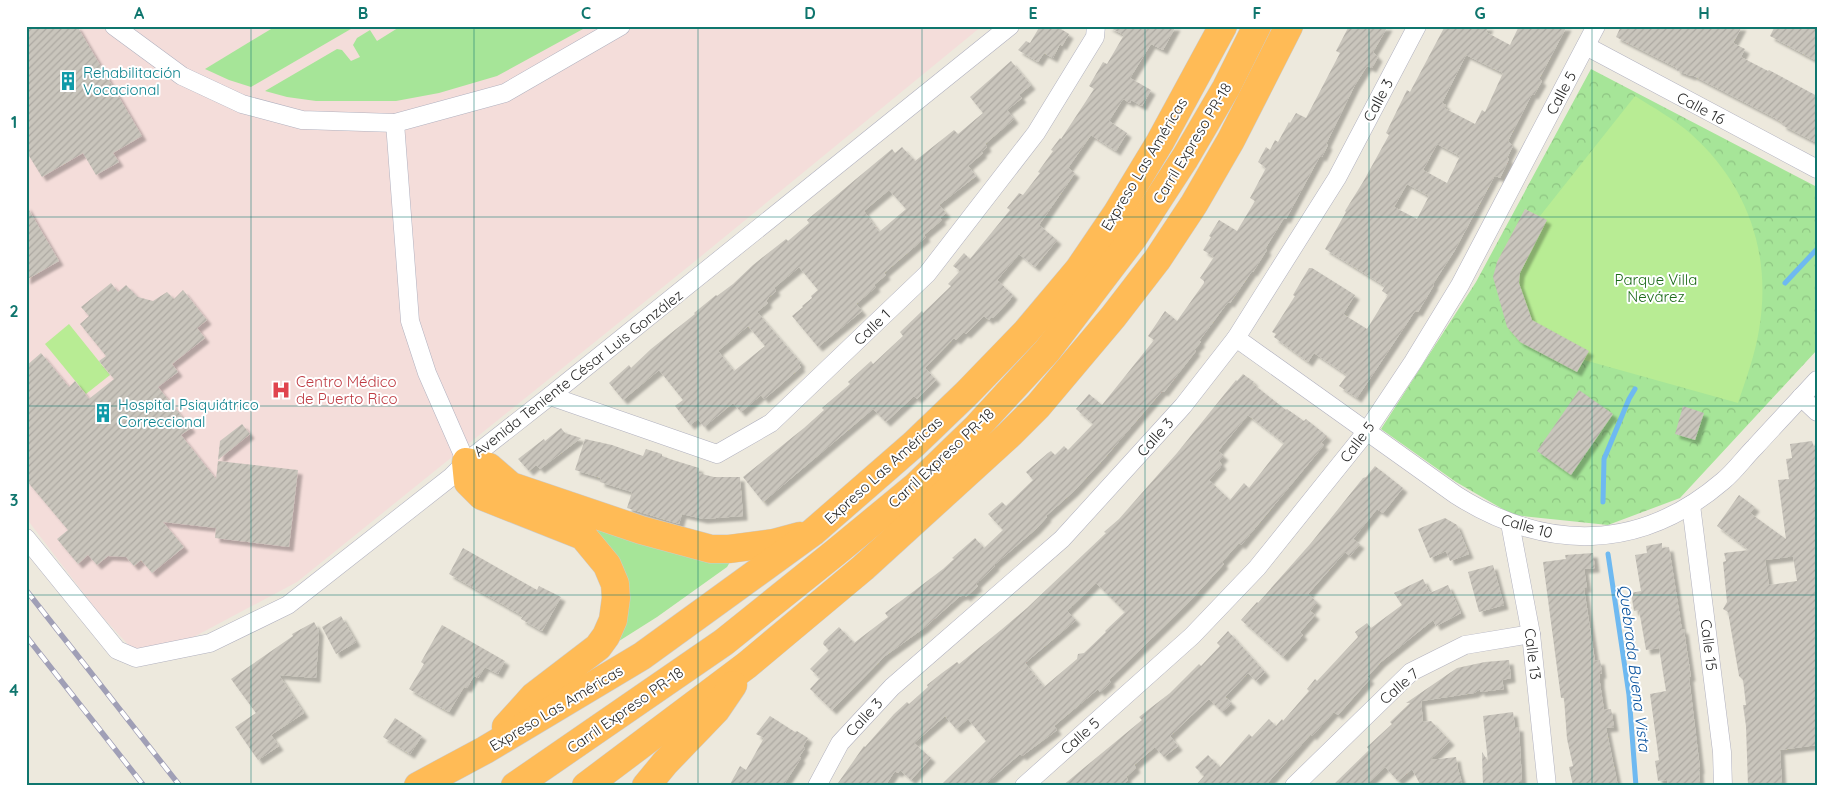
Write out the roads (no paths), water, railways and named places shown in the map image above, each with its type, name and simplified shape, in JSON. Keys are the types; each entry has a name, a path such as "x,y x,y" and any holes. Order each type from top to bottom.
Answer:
{"highway":[{"name":"Expreso Las Américas","path":"418,786 486,750 642,656 813,532 914,444 1026,332 1078,269 1117,213 1160,142 1223,26"},
{"name":"Carril Expreso PR-18","path":"515,786 724,642 916,486 976,428 1047,351 1133,238 1185,158 1226,88 1257,26"},
{"path":"586,786 747,665 863,568 1010,434 1038,406 1113,317 1157,260 1194,204 1231,140 1289,26"},
{"path":"486,750 534,696 598,647 606,636 613,620 616,598 615,584 607,565 583,536 482,496 468,482 466,462 489,467 510,486 641,530 711,548 730,549 774,543 813,532"},
{"path":"646,786 665,762 716,710 747,665"}],"street":[{"path":"114,26 182,76 242,104 302,120 395,122 505,93 620,26"},
{"name":"Avenida Teniente César Luis González","path":"26,538 117,650 136,658 210,643 288,605 451,477 466,462 1010,26"},
{"name":"Calle 1","path":"550,396 717,454 771,423 927,274 1036,133 1095,37 1096,26"},
{"name":"Calle 3","path":"817,786 840,743 892,687 1062,539 1183,406 1236,338 1337,178 1417,26"},
{"name":"Calle 5","path":"1024,786 1192,636 1258,568 1367,431 1413,362 1460,285 1596,26"},
{"name":"Calle 16","path":"1586,46 1817,169"},
{"path":"395,122 410,321 427,373 466,462"},
{"name":"Calle 10","path":"1236,338 1480,510 1510,523 1547,533 1584,537 1604,536 1660,522 1691,505 1724,480 1817,380"},
{"path":"1801,397 1817,412"},
{"name":"Calle 15","path":"1691,505 1722,752 1723,786"},
{"name":"Calle 13","path":"1510,523 1531,634 1547,786"},
{"name":"Calle 7","path":"1294,786 1411,672 1465,644 1531,634"}],"waterway":[{"name":"Quebrada Buena Vista","path":"1785,283 1817,249"},
{"name":"Quebrada Buena Vista","path":"1603,502 1604,459 1635,389"},
{"name":"Quebrada Buena Vista","path":"1608,554 1629,695 1636,786"}],"railway":[{"path":"26,590 180,786"},
{"path":"26,636 144,786"}],"place":[{"name":"Rehabilitación Vocacional","path":"68,81"},
{"name":"Centro Médico de Puerto Rico","path":"281,390"},
{"name":"Hospital Psiquiátrico Correccional","path":"103,413"}],"park label":[{"name":"Parque Villa Nevárez","path":"1656,288"}]}
